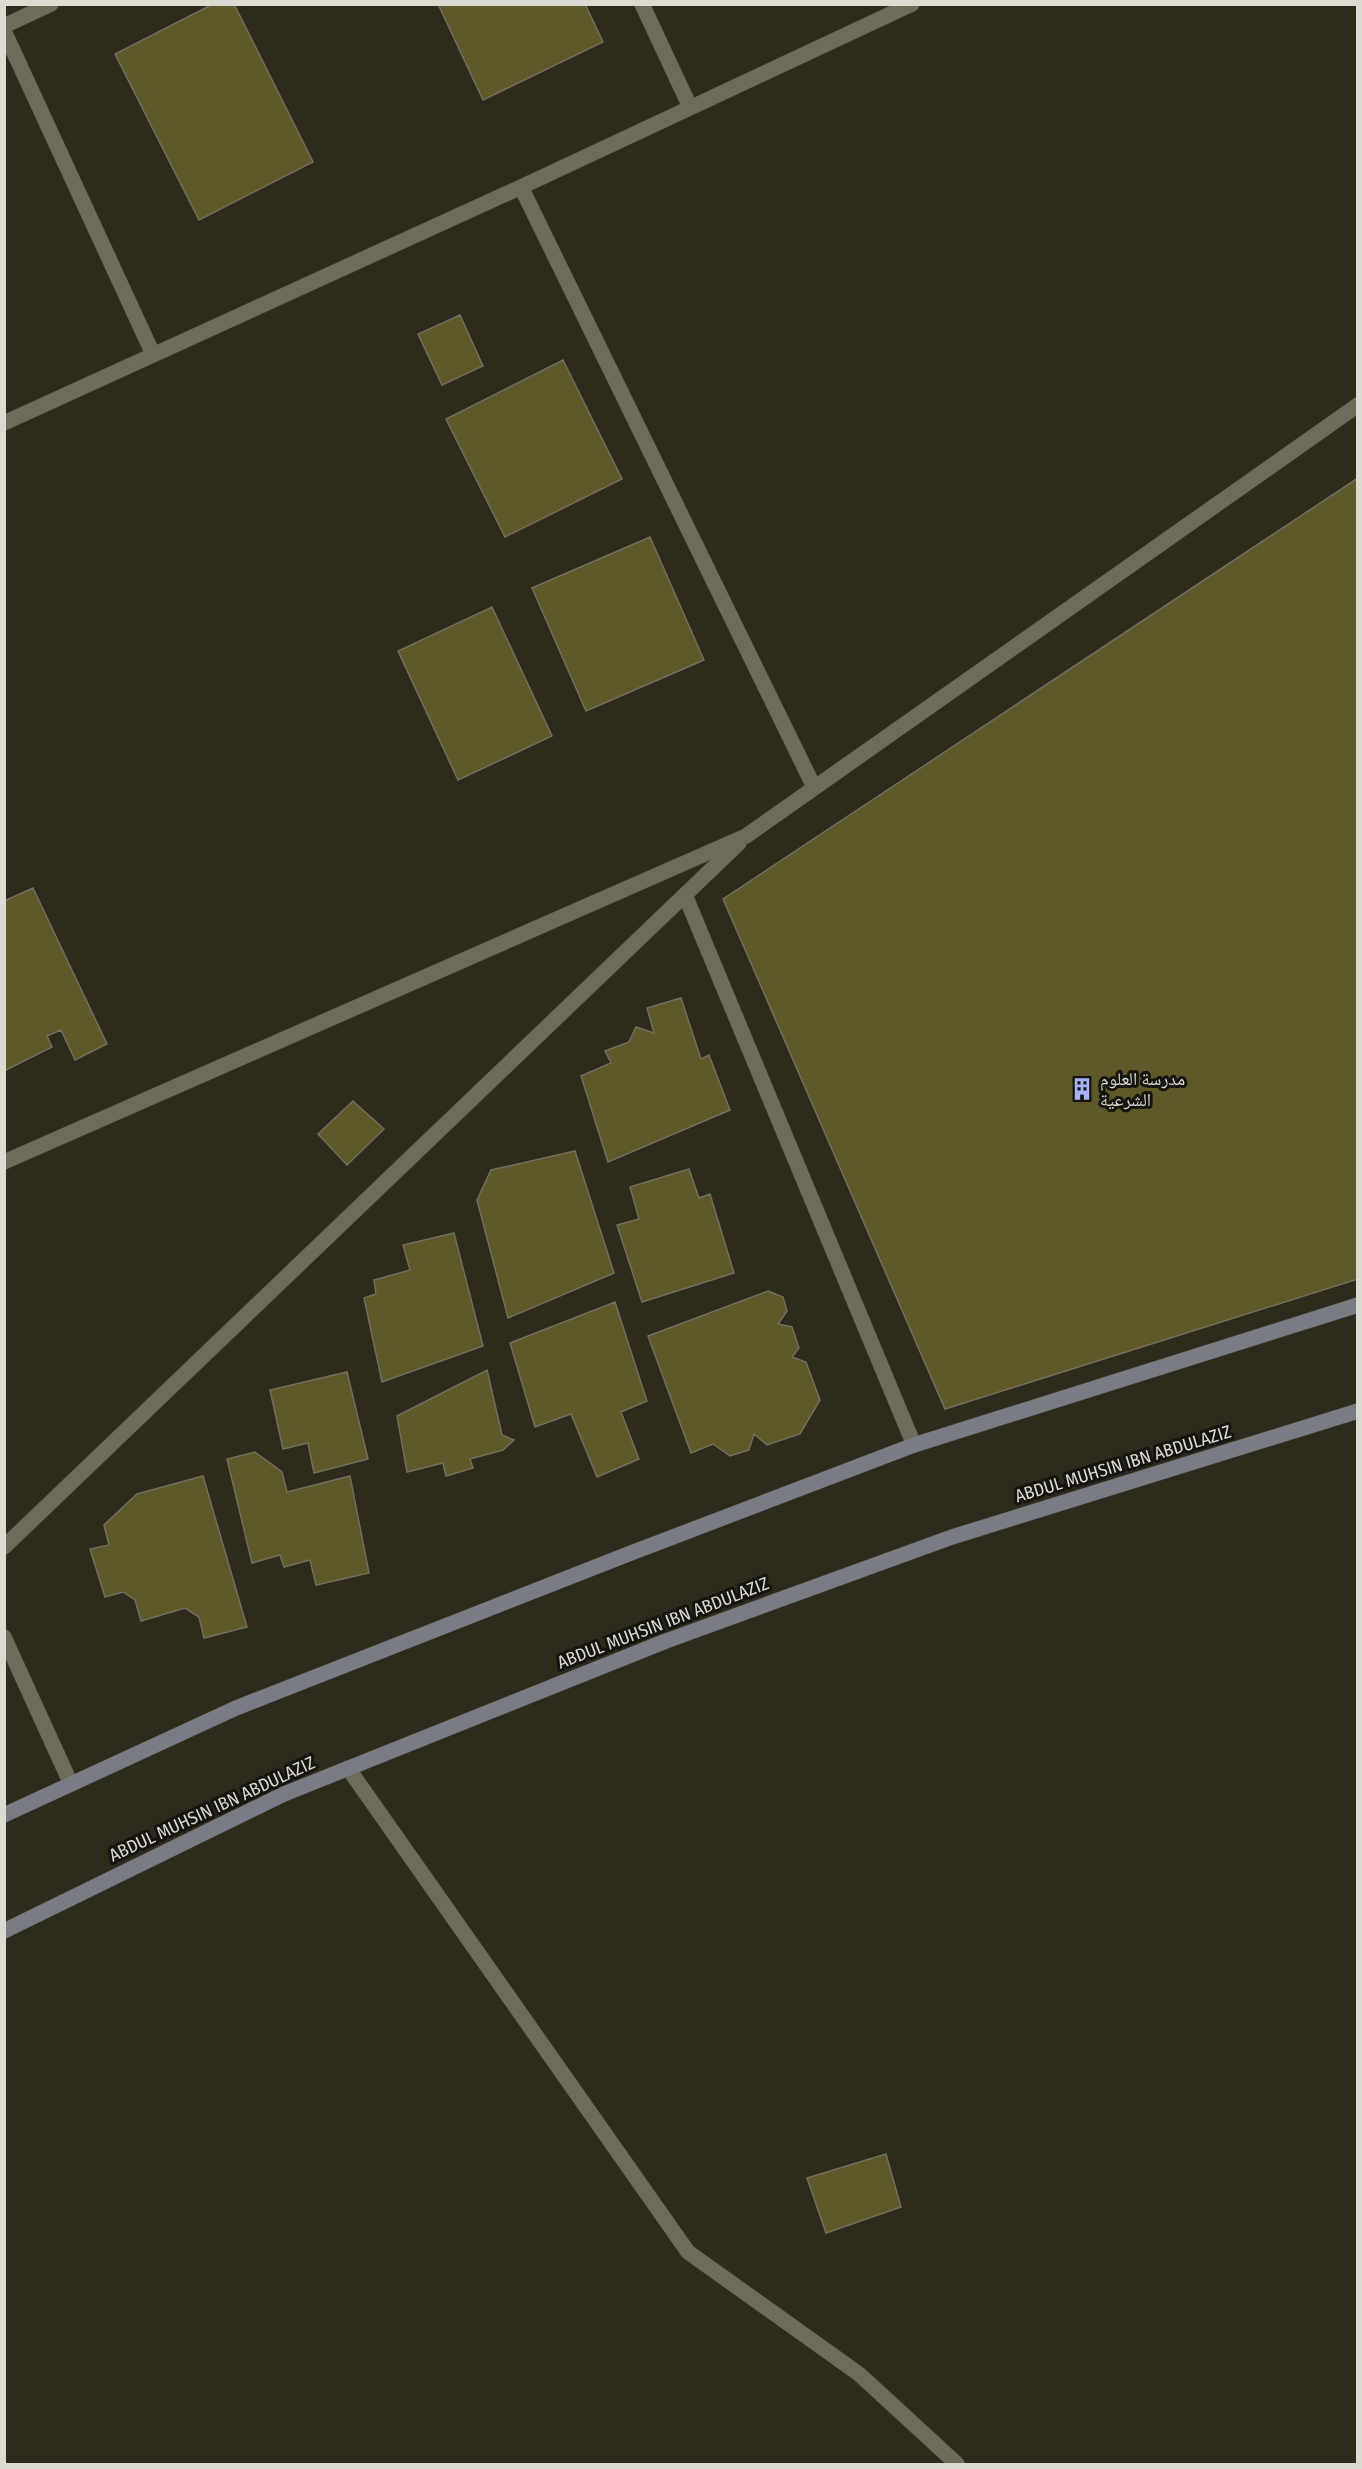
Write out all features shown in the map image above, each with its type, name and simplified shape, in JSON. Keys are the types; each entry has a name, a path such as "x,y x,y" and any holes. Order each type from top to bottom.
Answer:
{"main road":[{"path":"4,1815 236,1708 914,1445 1358,1305"},
{"name":"ABDUL MUHSIN IBN ABDULAZIZ","path":"4,1931 284,1794 666,1641 952,1537 1358,1411"}],"street":[{"path":"4,26 51,4"},
{"path":"642,4 690,107"},
{"path":"4,423 521,187 912,4"},
{"path":"4,31 153,354"},
{"path":"521,187 814,788"},
{"path":"4,1547 746,836 1358,405"},
{"path":"4,1162 746,836"},
{"path":"685,895 914,1445"},
{"path":"4,1637 70,1784"},
{"path":"348,1768 688,2252 859,2374 957,2464"}],"building":[{"path":"213,4 234,4 313,162 199,220 115,54"},
{"path":"438,4 585,4 603,42 483,100"},
{"path":"460,315 483,366 442,385 418,334"},
{"path":"563,360 622,479 505,537 446,419"},
{"name":"مدرسة العلوم الشرعية","path":"1358,478 1358,1279 945,1409 723,899"},
{"path":"650,537 704,660 586,711 532,588"},
{"path":"492,607 552,736 458,780 398,651"},
{"path":"33,888 107,1044 75,1060 61,1030 47,1036 52,1047 4,1071 4,901"},
{"path":"681,998 701,1059 709,1055 730,1110 608,1162 581,1076 611,1063 605,1051 629,1042 636,1027 654,1033 647,1008"},
{"path":"353,1101 384,1129 347,1165 318,1134"},
{"path":"575,1151 614,1273 508,1318 477,1200 491,1170"},
{"path":"689,1169 699,1198 710,1194 734,1273 642,1302 617,1225 639,1219 630,1187"},
{"path":"454,1233 483,1346 382,1382 364,1298 376,1294 374,1280 410,1270 403,1245"},
{"path":"768,1291 783,1297 787,1311 778,1324 792,1327 799,1348 792,1357 806,1362 820,1400 800,1434 767,1445 754,1434 749,1450 730,1456 713,1444 691,1453 648,1336"},
{"path":"615,1302 647,1401 621,1412 639,1459 597,1477 571,1414 535,1427 510,1343"},
{"path":"487,1370 502,1435 514,1440 503,1450 470,1459 473,1468 446,1476 443,1463 407,1472 397,1416"},
{"path":"347,1372 368,1459 314,1473 308,1443 283,1449 270,1390"},
{"path":"255,1452 282,1472 287,1492 350,1476 369,1573 316,1585 310,1560 284,1567 280,1555 252,1563 227,1459"},
{"path":"203,1476 247,1627 204,1638 199,1617 185,1608 141,1621 135,1600 123,1592 105,1597 90,1549 109,1545 104,1525 137,1494"},
{"path":"886,2154 901,2207 826,2233 807,2178"}],"place":[{"name":"مدرسة العلوم الشرعية","path":"1082,1089"}]}
